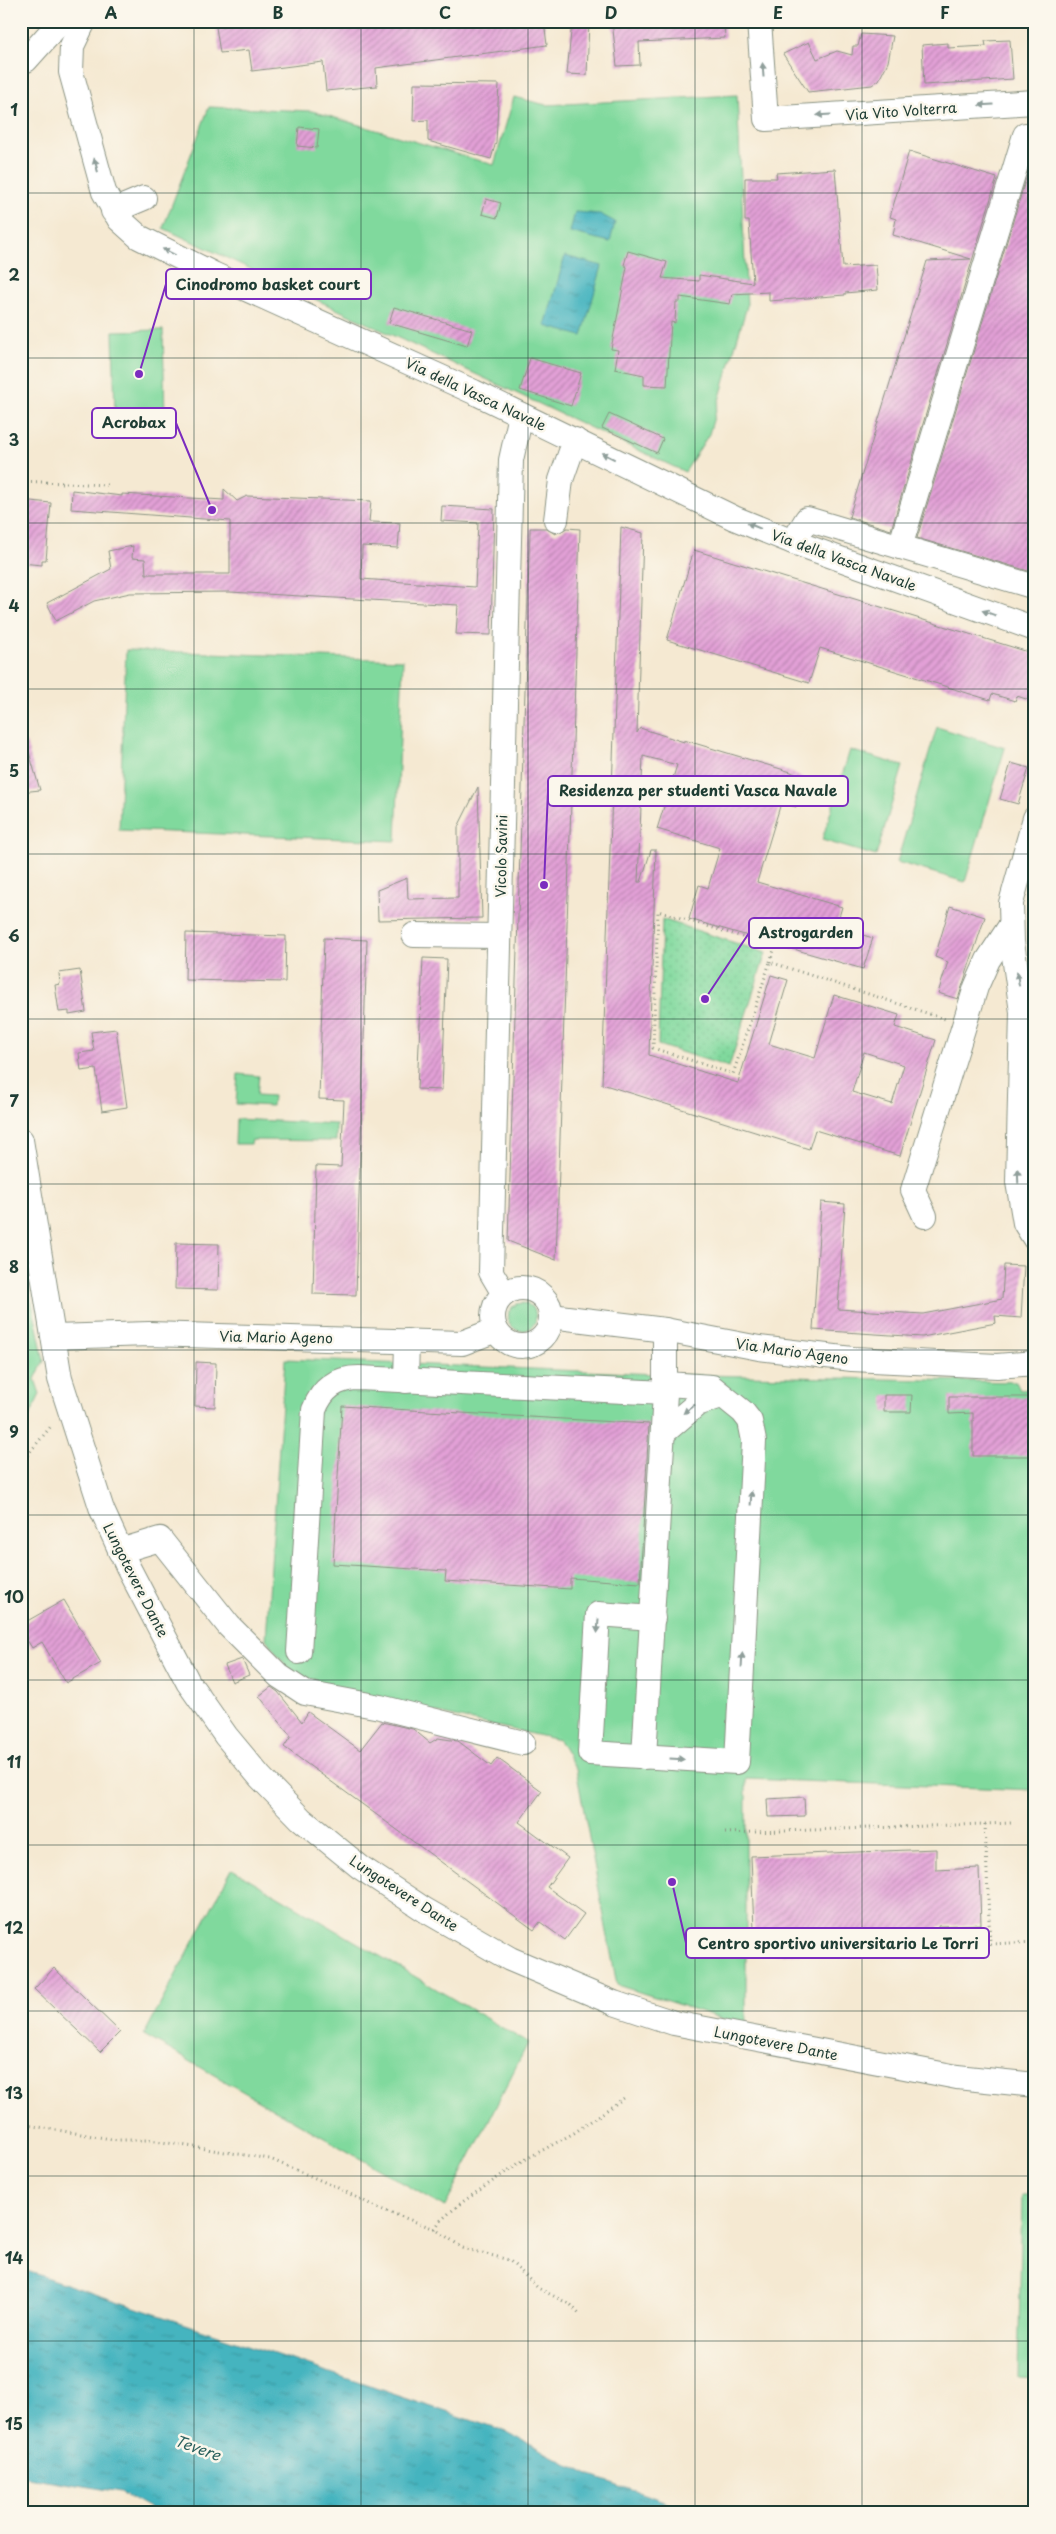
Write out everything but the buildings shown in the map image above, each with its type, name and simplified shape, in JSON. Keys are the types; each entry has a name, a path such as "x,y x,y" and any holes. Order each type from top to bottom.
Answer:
{"street":[{"path":"23,65 39,21"},
{"path":"23,65 61,21"},
{"name":"Via della Vasca Navale","path":"84,21 72,46 72,72 101,182 113,211 125,226 139,237 213,274 575,440 734,518 793,542 1035,629"},
{"name":"Via Vito Volterra","path":"759,21 766,119 1035,102"},
{"path":"900,546 1025,135 1035,135"},
{"path":"113,211 144,198"},
{"name":"Vicolo Savini","path":"504,1294 491,1272 511,460 521,415"},
{"path":"556,520 561,480 575,440"},
{"path":"793,542 807,519 1035,587"},
{"path":"1035,818 1011,903 1011,925 1022,1012 1018,1182 1025,1223 1035,1239"},
{"path":"925,1216 913,1190 976,987 988,960 1011,925"},
{"path":"414,935 499,936"},
{"name":"Lungotevere Dante","path":"21,1140 60,1379 102,1510 120,1551 188,1682 226,1736 260,1777 301,1819 360,1867 425,1910 510,1959 606,2000 674,2023 958,2077 1035,2085"},
{"path":"520,1288 537,1293 544,1299 551,1316 545,1334 529,1345 519,1346 510,1343 496,1330 494,1310 504,1294 520,1288"},
{"name":"Via Mario Ageno","path":"551,1316 665,1330 759,1348 852,1359 997,1366 1035,1363"},
{"name":"Via Mario Ageno","path":"54,1337 150,1334 462,1343 496,1330"},
{"path":"644,1757 666,1388 665,1330"},
{"path":"406,1380 408,1341"},
{"path":"299,1652 314,1410 320,1396 331,1385 344,1378 666,1388 712,1387 721,1396 733,1403 750,1421 754,1441 737,1762 590,1753 598,1614 653,1618"},
{"path":"663,1433 697,1404 721,1396"},
{"path":"120,1551 160,1539 229,1626 279,1676 305,1693 380,1707 524,1743"}],"path":[{"path":"21,481 108,484"},
{"path":"658,911 775,947 770,962 733,1074 653,1048 658,911"},
{"path":"770,962 965,1025"},
{"path":"21,1463 50,1428"},
{"path":"725,1833 1013,1823"},
{"path":"985,1824 990,1944 1035,1942"},
{"path":"435,2229 440,2221 462,2203 519,2163 574,2133 624,2098"},
{"path":"21,2124 117,2140 149,2140 199,2150 252,2155 270,2160 334,2186 378,2208 435,2229 463,2248 509,2260 538,2288 571,2305 580,2315"}],"green space":[{"path":"737,95 747,306 709,434 685,472 163,228 209,107 312,111 494,165 514,97 546,105"},
{"path":"163,330 165,418 115,419 113,331"},
{"path":"126,650 403,660 396,841 119,830"},
{"path":"937,727 1005,748 965,882 897,862"},
{"path":"850,750 903,766 876,856 822,840"},
{"path":"662,919 766,953 729,1067 658,1045"},
{"path":"238,1074 259,1076 257,1095 273,1096 272,1106 236,1104"},
{"path":"236,1119 336,1124 336,1141 252,1140 251,1144 235,1144"},
{"path":"21,1249 44,1361 35,1379 40,1394 21,1435"},
{"path":"522,1303 532,1307 536,1317 532,1327 522,1331 512,1327 508,1317 512,1307"},
{"path":"285,1359 657,1374 1016,1382 1020,1390 1035,1389 1035,1790 746,1779 746,2026 617,1985 576,1769 559,1740 298,1682 266,1639"},
{"path":"232,1869 528,2043 445,2207 144,2035"},
{"path":"1022,2195 1035,2195 1035,2378 1018,2377"}],"water":[{"path":"575,212 600,214 615,222 610,242 570,232"},
{"path":"565,256 602,266 582,336 545,326"},
{"name":"Tevere","path":"21,2269 509,2433 589,2475 698,2513 159,2513 121,2492 21,2476"}],"place":[{"name":"Cinodromo basket court","path":"139,374"},
{"name":"Acrobax","path":"212,510"},
{"name":"Residenza per studenti Vasca Navale","path":"544,885"},
{"name":"Astrogarden","path":"705,999"},
{"name":"Centro sportivo universitario Le Torri","path":"672,1882"}]}
